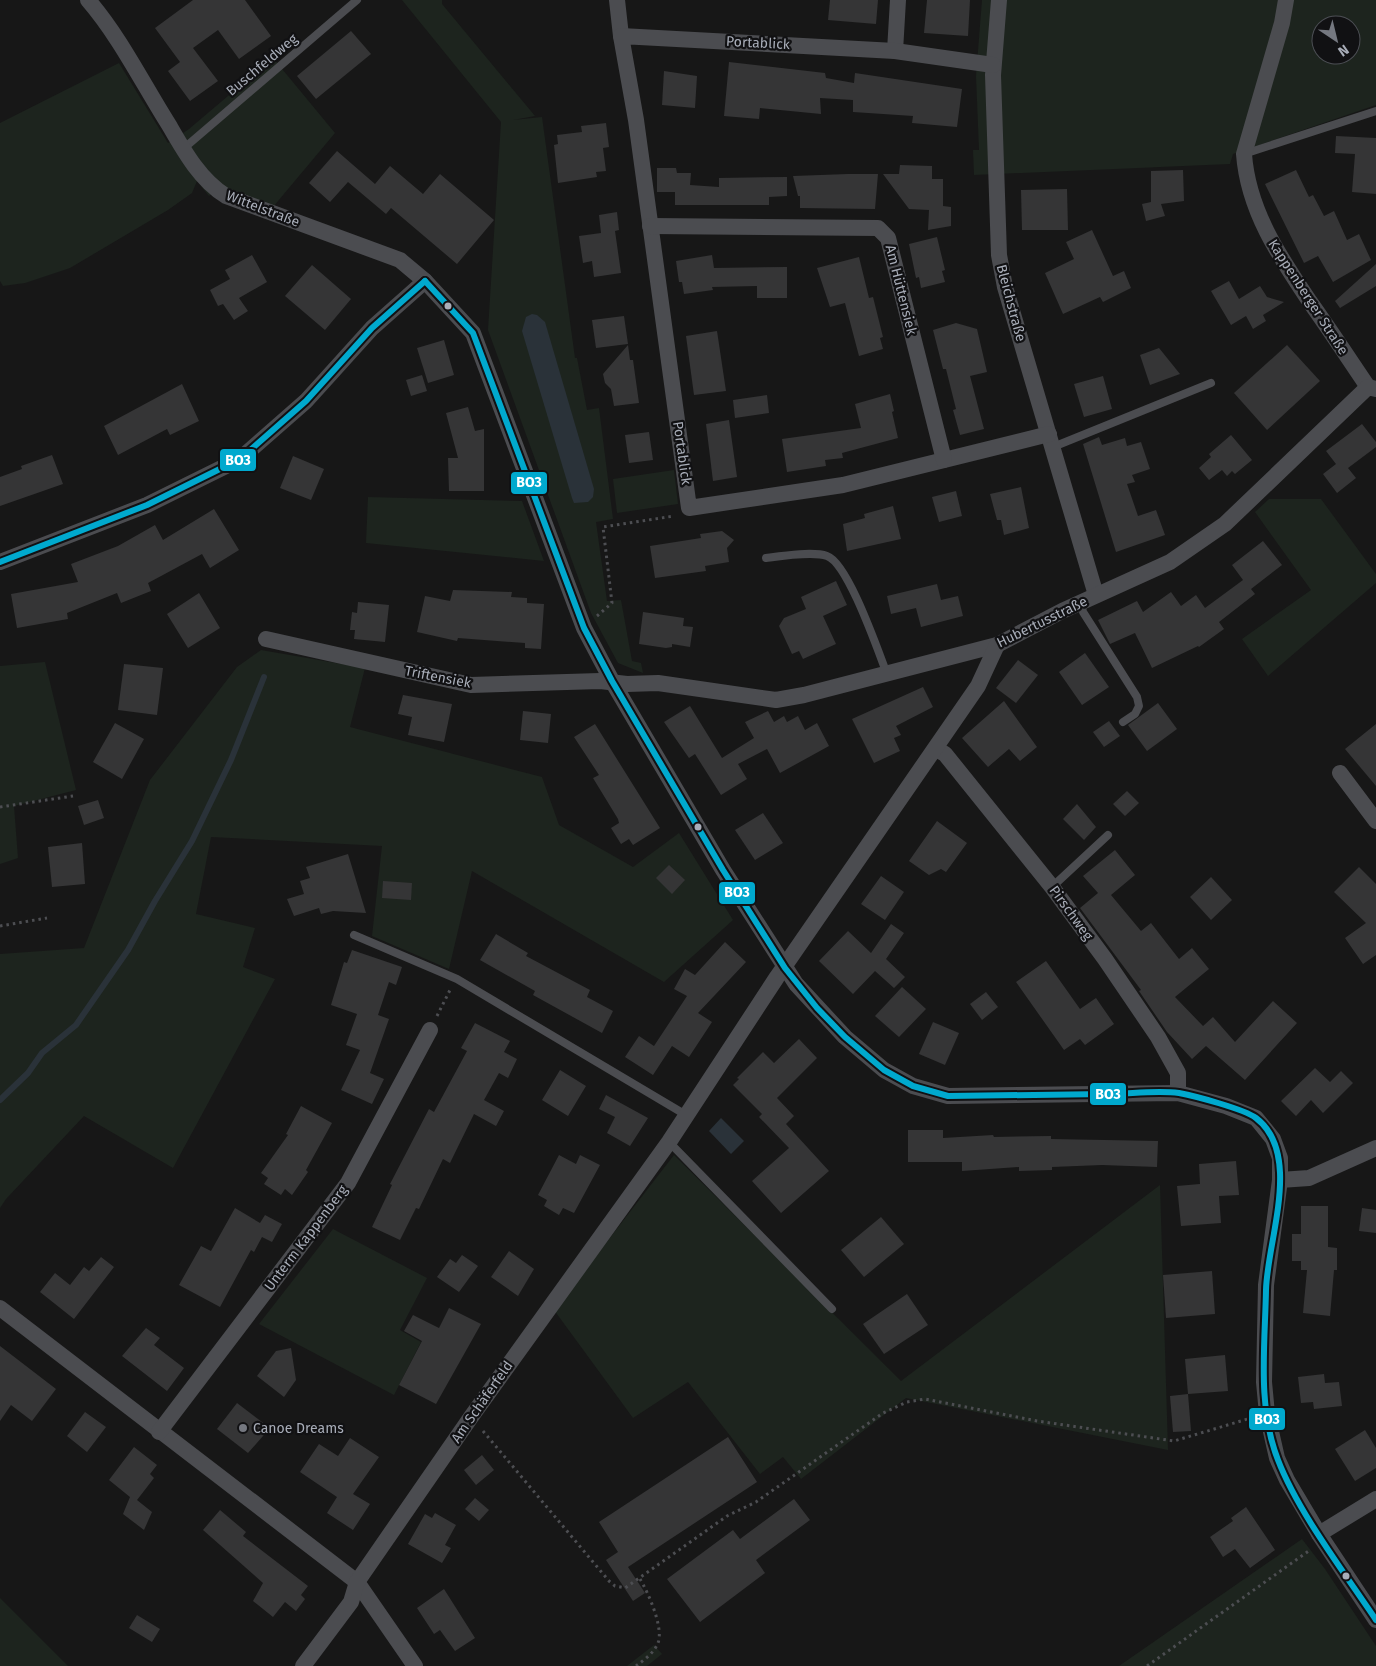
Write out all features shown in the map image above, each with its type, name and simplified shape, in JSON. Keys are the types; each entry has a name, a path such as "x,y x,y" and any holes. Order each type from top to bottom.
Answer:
{"street":[{"name":"Wittelstraße","path":"88,0 125,53 183,149 211,187 226,196 400,260 425,281 473,333 584,628 612,682"},
{"name":"Portablick","path":"616,0 636,120 689,508"},
{"path":"896,51 898,0"},
{"name":"Bleichstraße","path":"999,0 993,65 999,255 1005,287 1096,596"},
{"name":"Kappenberger Straße","path":"1286,0 1282,24 1244,154 1246,175 1258,215 1281,258 1372,388"},
{"name":"Portablick","path":"621,36 896,51 993,65"},
{"name":"Am Hüttensiek","path":"650,226 878,228 888,238 944,460"},
{"path":"0,562 147,505 240,459 306,400 372,328 425,281"},
{"name":"Hubertusstraße","path":"612,682 658,683 776,700 887,674 997,645 1081,602 1170,562 1225,524 1372,388"},
{"path":"689,508 843,485 944,460 1051,440"},
{"name":"Triftensiek","path":"266,640 471,685 612,682"},
{"name":"Am Schäferfeld","path":"303,1666 351,1602 357,1582 471,1417 669,1142 785,968 978,686 997,645"},
{"path":"612,682 722,870 785,968 817,1008 845,1037 884,1070 913,1086 948,1096 1178,1093 1226,1106 1256,1118 1273,1139 1280,1158 1280,1180 1266,1285 1264,1382 1267,1414 1280,1465 1319,1534 1376,1620"},
{"name":"Pirschweg","path":"936,749 945,754 1052,887 1158,1037 1178,1073 1178,1093"},
{"path":"1340,773 1376,822"},
{"name":"Unterm Kappenberg","path":"159,1432 348,1183 430,1030"},
{"path":"1280,1180 1309,1178 1376,1148"},
{"path":"0,1308 159,1432 357,1582 415,1666"},
{"path":"1319,1534 1376,1499"}],"lane":[{"name":"Buschfeldweg","path":"183,149 357,0"},
{"path":"1244,154 1376,111"},
{"path":"1051,440 1211,383"},
{"path":"766,558 783,555 828,556 840,566 854,594 887,674"},
{"path":"1081,602 1083,612 1137,697 1139,706 1134,714 1123,722"},
{"path":"1052,887 1108,835"},
{"path":"354,934 456,979 686,1115"},
{"path":"669,1142 832,1310"}],"path":[{"path":"593,620 612,603 603,527 682,515 689,508"},
{"path":"0,807 73,796"},
{"path":"0,926 46,918"},
{"path":"430,1030 456,979"},
{"path":"471,1417 609,1581 616,1586 625,1588 640,1580 727,1516 756,1502 883,1413 907,1402 925,1399 1037,1421 1174,1441 1267,1414"},
{"path":"1147,1666 1314,1547 1319,1534"},
{"path":"636,1666 652,1653 659,1642 656,1618 648,1592 640,1580"}],"shaded area":[{"path":"402,0 442,0 442,4 535,116 513,120 542,117 575,358 577,358 587,410 599,408 613,519 596,522 607,601 621,600 632,661 641,663 643,673 618,663 591,613 488,330 501,122"},
{"path":"982,0 1376,0 1376,105 1233,154 1230,164 974,175 973,150 979,150 976,76"},
{"path":"273,58 335,133 273,207 219,187 209,196 197,181 192,193 168,210 70,268 25,283 3,286 0,281 0,123 119,63 168,143 189,129"},
{"path":"532,314 537,315 545,322 594,489 593,497 588,502 574,503 572,498 522,331 526,317"},
{"path":"674,470 678,504 617,513 613,479"},
{"path":"368,497 522,501 544,561 366,543"},
{"path":"1269,499 1321,499 1376,574 1376,583 1268,676 1242,639 1311,590 1255,512"},
{"path":"261,650 365,668 350,727 542,777 559,825 633,867 679,833 733,920 664,982 472,871 449,969 372,936 382,846 211,837 196,914 255,928 243,967 275,979 173,1168 84,1116 6,1199 0,1208 0,954 84,948 150,780 237,667"},
{"path":"45,662 76,790 14,806 18,858 0,864 0,666"},
{"path":"721,1118 744,1141 731,1154 709,1131"},
{"path":"674,1155 901,1381 1160,1185 1168,1450 906,1398 801,1479 783,1457 760,1474 688,1382 633,1418 554,1310"},
{"path":"333,1229 427,1278 400,1330 421,1342 394,1395 259,1324"},
{"path":"1302,1539 1325,1569 1376,1646 1376,1666 1119,1666"},
{"path":"0,1598 68,1666 0,1666"},
{"path":"654,1645 662,1654 647,1666 627,1666"}],"building":[{"path":"193,0 245,0 271,36 239,59 218,30 193,48 218,81 190,101 168,71 180,62 155,28"},
{"path":"830,0 878,0 876,24 828,20"},
{"path":"927,0 970,0 968,36 924,33"},
{"path":"351,31 371,54 316,99 297,76"},
{"path":"729,62 825,73 826,78 854,83 855,73 962,89 957,127 912,123 913,116 853,112 853,100 820,98 821,114 760,108 759,119 724,116"},
{"path":"664,71 697,76 695,108 662,105"},
{"path":"606,123 609,147 603,148 606,171 596,172 597,177 558,183 554,145 558,144 557,135 582,132 581,126"},
{"path":"1336,136 1376,138 1376,194 1352,192 1355,154 1335,153"},
{"path":"337,151 375,184 390,166 423,194 440,174 494,220 457,264 391,208 386,214 348,182 330,202 309,183"},
{"path":"900,165 932,166 932,179 943,179 943,206 951,207 951,226 928,230 929,210 909,209 883,174 899,174"},
{"path":"657,168 676,168 677,173 691,173 690,185 719,187 719,178 787,177 787,196 769,197 769,205 675,205 675,192 657,192"},
{"path":"1183,170 1184,201 1161,204 1165,216 1146,221 1142,204 1151,202 1151,171"},
{"path":"1296,170 1309,197 1313,195 1324,216 1334,211 1347,240 1359,234 1371,260 1333,282 1318,256 1304,263 1265,184"},
{"path":"878,174 875,209 800,208 800,196 798,196 793,176"},
{"path":"1067,189 1068,230 1022,230 1021,190"},
{"path":"617,212 619,230 615,231 621,273 594,277 592,261 583,263 579,236 601,233 599,215"},
{"path":"1092,230 1113,276 1124,271 1131,288 1103,302 1100,297 1063,314 1045,273 1074,259 1066,242"},
{"path":"937,237 945,270 942,271 945,282 921,288 919,277 916,278 909,244"},
{"path":"252,255 267,282 239,298 248,311 234,320 223,304 218,306 210,290 230,279 225,270"},
{"path":"712,255 714,268 787,267 787,298 757,298 757,286 712,287 713,290 684,294 682,282 679,282 676,261"},
{"path":"859,257 869,298 873,297 883,337 880,338 883,349 859,356 845,303 830,307 817,268"},
{"path":"1376,264 1376,286 1340,308 1335,301"},
{"path":"312,265 351,299 325,330 285,296"},
{"path":"1229,281 1239,299 1260,286 1267,297 1284,302 1263,315 1266,321 1253,329 1246,316 1231,325 1211,291"},
{"path":"624,316 628,344 596,348 592,320"},
{"path":"956,323 977,329 987,372 970,376 984,429 960,435 953,410 956,409 946,369 943,369 933,330"},
{"path":"717,331 726,391 694,395 686,336"},
{"path":"444,340 454,375 428,383 417,348"},
{"path":"628,345 630,360 633,360 639,403 614,406 611,389 605,383 603,374"},
{"path":"1287,345 1320,381 1267,430 1234,393"},
{"path":"1159,348 1180,374 1150,385 1140,355"},
{"path":"422,375 427,391 411,396 406,380"},
{"path":"1103,376 1112,409 1084,417 1074,384"},
{"path":"182,384 199,421 170,435 167,429 118,455 104,426"},
{"path":"890,394 898,438 842,453 843,458 825,460 826,466 787,472 782,439 861,428 855,404"},
{"path":"767,395 769,413 735,418 733,400"},
{"path":"468,407 475,431 484,429 484,491 449,491 448,458 458,458 446,413"},
{"path":"729,420 737,477 713,481 706,424"},
{"path":"1362,424 1376,442 1376,447 1348,468 1356,478 1337,493 1323,474 1336,464 1326,451"},
{"path":"649,432 653,460 629,463 625,435"},
{"path":"1231,435 1252,460 1235,474 1232,471 1227,476 1222,470 1209,480 1199,468 1211,457 1209,454"},
{"path":"1099,437 1102,445 1125,438 1127,446 1141,442 1150,469 1132,475 1135,482 1127,484 1138,516 1156,510 1165,535 1116,552 1083,444"},
{"path":"52,455 63,484 0,506 0,477 22,469 21,466"},
{"path":"293,456 324,469 311,500 280,488"},
{"path":"1021,487 1029,528 1004,535 1001,520 997,520 990,494"},
{"path":"956,491 962,516 939,522 932,497"},
{"path":"893,506 901,539 847,551 843,524 865,518 864,514"},
{"path":"214,509 239,550 210,568 202,554 148,583 151,591 121,603 117,593 67,613 68,619 17,628 11,594 78,582 71,564 118,546 155,525 163,540"},
{"path":"722,531 734,540 727,548 729,562 705,566 706,571 655,578 650,546 701,538 700,534"},
{"path":"1263,541 1282,565 1251,589 1255,594 1219,622 1224,629 1199,647 1152,668 1135,633 1110,644 1098,620 1137,601 1143,612 1171,592 1181,606 1196,595 1205,608 1243,580 1232,565"},
{"path":"836,581 847,605 823,616 836,644 803,659 799,651 792,654 779,626 784,618 806,609 801,597"},
{"path":"937,584 941,600 958,596 963,616 921,627 916,608 891,614 887,596"},
{"path":"453,590 512,592 511,597 527,598 527,603 544,604 541,649 525,648 525,643 458,638 457,641 417,632 425,596 450,601"},
{"path":"199,593 220,628 188,648 167,614"},
{"path":"358,602 389,605 385,642 354,639 355,630 350,630 352,612 357,613"},
{"path":"643,612 684,618 683,626 693,627 690,647 672,644 672,647 666,648 639,644"},
{"path":"1085,653 1109,687 1082,705 1059,672"},
{"path":"1018,660 1038,675 1016,703 996,688"},
{"path":"124,664 163,668 157,715 118,710"},
{"path":"923,687 933,707 896,726 901,735 894,738 900,751 874,763 852,719"},
{"path":"403,695 452,704 444,742 408,735 412,717 398,714"},
{"path":"1004,701 1037,747 1020,761 1009,749 988,767 962,738"},
{"path":"1158,703 1177,729 1147,751 1128,725"},
{"path":"690,706 722,758 754,738 745,722 768,711 774,722 784,716 787,722 798,716 805,730 817,723 829,746 780,773 767,749 738,764 747,779 721,795 695,754 689,758 664,722"},
{"path":"523,711 551,714 548,743 520,740"},
{"path":"1109,721 1120,736 1104,747 1093,732"},
{"path":"115,723 144,739 122,779 93,762"},
{"path":"595,724 660,828 633,845 629,839 621,844 611,828 619,823 618,819 593,778 599,775 574,737"},
{"path":"1376,724 1376,786 1345,749"},
{"path":"1127,791 1139,803 1125,816 1113,804"},
{"path":"98,800 104,818 84,825 78,806"},
{"path":"1077,804 1096,827 1084,840 1063,819"},
{"path":"763,813 783,843 755,860 735,830"},
{"path":"937,821 967,843 946,872 941,869 929,875 909,861"},
{"path":"82,843 85,884 52,887 48,847"},
{"path":"1115,850 1135,875 1111,895 1141,931 1151,923 1179,959 1192,948 1209,969 1175,997 1203,1026 1213,1017 1235,1042 1273,1001 1297,1023 1245,1080 1206,1046 1192,1059 1167,1032 1139,991 1141,990 1080,908 1098,893 1083,876"},
{"path":"348,854 366,913 333,911 321,914 319,908 294,916 287,899 304,894 300,881 310,878 306,867"},
{"path":"669,865 685,880 672,894 656,878"},
{"path":"1359,867 1376,884 1376,955 1363,964 1345,938 1366,923 1334,892"},
{"path":"881,876 904,892 885,920 861,904"},
{"path":"1211,877 1232,900 1211,920 1190,897"},
{"path":"383,881 412,883 411,900 382,898"},
{"path":"891,924 904,933 886,959 905,977 894,988 875,971 853,994 819,961 848,931 871,953"},
{"path":"496,934 528,953 526,956 590,990 587,997 613,1011 602,1033 533,995 535,991 480,960"},
{"path":"725,942 746,962 698,1013 712,1022 689,1057 672,1046 653,1075 625,1057 639,1036 654,1046 687,996 674,989 685,969 695,975"},
{"path":"352,950 402,967 396,985 389,982 378,1015 389,1019 370,1073 384,1079 372,1104 341,1090 360,1050 346,1045 357,1014 331,1005 344,962 347,963"},
{"path":"1046,961 1080,1009 1096,998 1114,1024 1085,1045 1080,1039 1064,1050 1016,982"},
{"path":"902,987 926,1009 899,1037 875,1016"},
{"path":"986,992 998,1007 982,1020 970,1004"},
{"path":"933,1022 959,1033 945,1065 919,1054"},
{"path":"475,1023 510,1041 504,1052 517,1059 508,1078 499,1073 484,1100 504,1111 496,1126 474,1114 450,1163 443,1159 419,1209 416,1208 400,1240 372,1227 392,1185 390,1184 429,1109 434,1112 467,1051 461,1048"},
{"path":"799,1039 817,1058 777,1098 794,1116 786,1124 829,1171 781,1213 752,1181 789,1148 759,1117 762,1114 733,1085 739,1079 737,1078 763,1052 774,1063"},
{"path":"1315,1068 1330,1082 1341,1071 1353,1083 1323,1113 1311,1100 1296,1116 1281,1101"},
{"path":"560,1070 586,1086 568,1116 542,1100"},
{"path":"606,1095 648,1118 630,1146 607,1133 615,1117 599,1109"},
{"path":"301,1106 332,1123 306,1170 308,1172 292,1195 285,1189 281,1195 264,1184 268,1178 261,1173 288,1135 286,1134"},
{"path":"908,1130 943,1130 943,1138 993,1135 994,1137 1051,1136 1051,1139 1158,1141 1157,1167 1102,1165 1052,1167 1052,1170 1019,1171 1019,1167 962,1171 962,1162 908,1162"},
{"path":"559,1155 576,1164 580,1155 600,1165 574,1213 563,1208 559,1215 544,1206 547,1200 538,1195"},
{"path":"1236,1161 1239,1195 1219,1196 1221,1223 1181,1226 1177,1186 1200,1184 1199,1164"},
{"path":"1301,1206 1328,1206 1328,1247 1337,1248 1337,1270 1334,1270 1330,1316 1303,1313 1307,1270 1301,1270 1301,1261 1292,1261 1292,1234 1301,1234"},
{"path":"235,1208 260,1223 265,1215 282,1224 272,1242 262,1237 254,1252 251,1250 220,1307 179,1285 201,1246 211,1251"},
{"path":"1362,1208 1376,1210 1376,1233 1359,1231"},
{"path":"881,1217 904,1244 864,1277 841,1250"},
{"path":"509,1251 534,1269 518,1296 491,1277"},
{"path":"462,1255 478,1266 459,1292 437,1277 450,1259 456,1263"},
{"path":"101,1257 114,1267 74,1319 40,1292 55,1273 70,1285 84,1267 89,1271"},
{"path":"1212,1271 1215,1314 1166,1318 1163,1275"},
{"path":"907,1294 928,1325 884,1354 863,1324"},
{"path":"449,1308 481,1324 436,1404 399,1385 422,1341 404,1331 413,1315 439,1328"},
{"path":"146,1328 160,1338 154,1345 184,1368 167,1391 122,1356"},
{"path":"0,1346 56,1389 32,1421 11,1405 0,1421"},
{"path":"291,1348 296,1380 284,1397 257,1376 276,1351"},
{"path":"1225,1355 1228,1391 1188,1394 1185,1359"},
{"path":"1324,1374 1325,1383 1339,1382 1342,1406 1314,1409 1313,1402 1301,1403 1298,1377"},
{"path":"1188,1394 1191,1431 1173,1432 1170,1396"},
{"name":"Canoe Dreams","path":"237,1403 270,1428 248,1453 217,1429"},
{"path":"85,1412 106,1427 87,1452 67,1436"},
{"path":"1365,1430 1376,1448 1376,1468 1355,1481 1335,1449"},
{"path":"728,1437 757,1482 628,1567 645,1593 633,1601 606,1560 618,1552 599,1522"},
{"path":"350,1438 379,1457 353,1494 370,1504 353,1530 327,1513 337,1497 300,1472 319,1444 338,1456"},
{"path":"134,1447 157,1465 150,1474 154,1478 137,1500 152,1512 144,1530 123,1514 130,1497 109,1480"},
{"path":"482,1455 494,1470 476,1485 464,1470"},
{"path":"475,1498 489,1510 479,1521 465,1509"},
{"path":"794,1499 810,1520 756,1560 765,1573 700,1622 667,1579 733,1530 740,1539"},
{"path":"1246,1507 1275,1550 1250,1568 1235,1549 1223,1557 1210,1537 1233,1521 1231,1518"},
{"path":"220,1510 246,1532 243,1536 308,1586 301,1595 305,1599 296,1611 285,1602 273,1617 253,1601 263,1583 203,1530"},
{"path":"435,1513 456,1525 445,1545 451,1548 442,1563 408,1544 425,1514 432,1518"},
{"path":"444,1589 475,1638 455,1651 440,1630 434,1634 417,1608"},
{"path":"137,1615 160,1629 152,1642 129,1628"}],"waterway":[{"path":"0,1100 28,1073 42,1053 76,1025 128,950 155,901 192,841 231,760 264,677"}],"transit line":[{"name":"BO3","path":"425,281 473,333 584,628 612,681 723,870 785,968 817,1008 845,1037 884,1070 913,1086 948,1096 1179,1093 1219,1103 1250,1114 1270,1134 1278,1153 1280,1175 1276,1224 1268,1270 1264,1332 1265,1397 1271,1440 1287,1480 1309,1521 1376,1620"},
{"name":"BO3","path":"0,562 147,505 240,459 306,401 372,328 425,281"}],"place":[{"name":"Canoe Dreams","path":"243,1428"}]}
